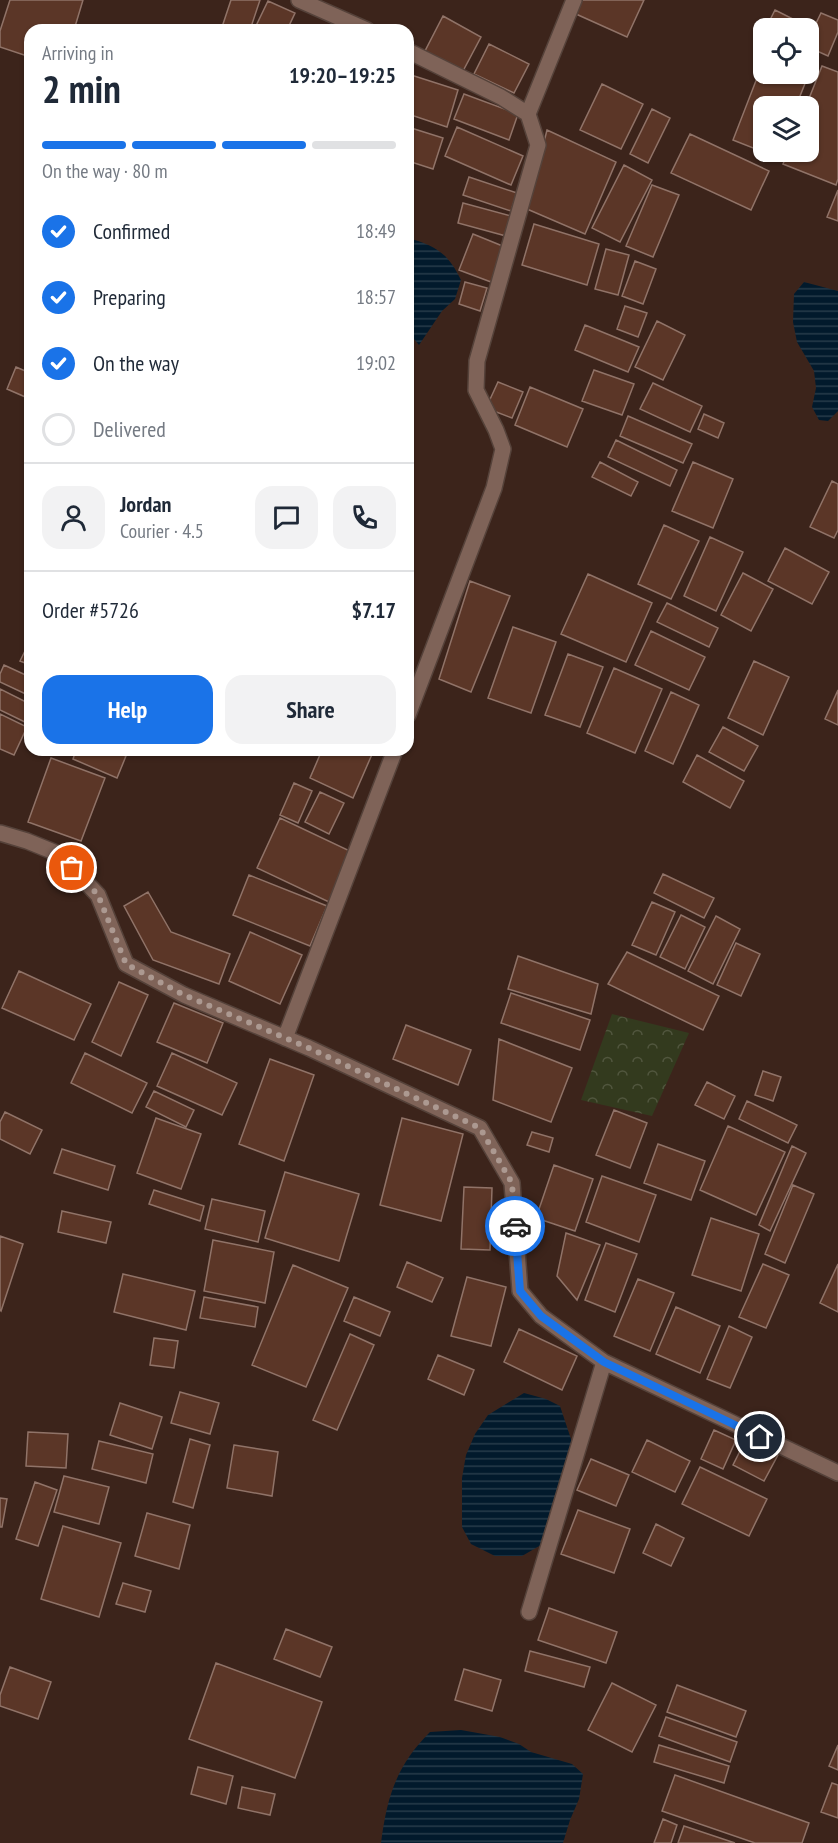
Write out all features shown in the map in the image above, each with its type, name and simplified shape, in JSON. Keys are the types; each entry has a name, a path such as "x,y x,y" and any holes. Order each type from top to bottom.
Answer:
{"street":[{"path":"298,0 353,24"},
{"path":"414,699 494,488 503,449 476,390 477,361 538,145 528,114 574,0"},
{"path":"414,54 501,97 528,114"},
{"path":"285,1038 392,756"},
{"path":"0,833 60,854 98,895 126,964 184,995 285,1038 480,1128 512,1183 520,1291 541,1316 604,1362 838,1473"},
{"path":"530,1612 604,1362"}],"green space":[{"path":"612,1014 689,1033 652,1116 581,1100"}],"water":[{"path":"414,240 434,248 446,257 461,280 455,299 442,311 419,345 414,339"},
{"path":"804,282 838,291 838,411 828,421 819,420 812,407 816,388 814,371 797,342 793,322 794,294"},
{"path":"524,1393 546,1399 560,1406 572,1442 541,1545 522,1556 495,1556 471,1544 462,1527 462,1478 466,1455 475,1434 488,1415"},
{"path":"461,1730 500,1737 519,1744 531,1752 572,1764 583,1774 579,1799 563,1843 381,1843 390,1797 409,1757 430,1732"}],"building":[{"path":"10,0 83,0 76,24 24,24 24,55 0,47 0,31"},
{"path":"231,0 260,0 252,24 223,24"},
{"path":"582,0 644,0 627,37 576,14"},
{"path":"268,1 295,13 290,24 257,24"},
{"path":"775,10 791,18 771,18"},
{"path":"821,13 838,20 838,32 828,56 819,52 819,18"},
{"path":"443,16 481,37 463,71 425,51"},
{"path":"489,44 529,64 514,93 474,74"},
{"path":"822,66 838,72 838,179 836,185 783,164 784,162 819,162 819,96 810,96 815,84 819,84"},
{"path":"414,76 458,90 447,127 414,116"},
{"path":"602,84 643,104 621,149 580,130"},
{"path":"755,84 805,84 800,96 753,96 753,148 733,140"},
{"path":"464,94 518,114 509,140 454,119"},
{"path":"652,109 670,118 648,163 630,154"},
{"path":"457,127 523,156 511,185 445,156"},
{"path":"414,129 443,138 433,169 414,163"},
{"path":"547,130 616,162 585,234 527,209"},
{"path":"690,134 769,171 751,210 671,173"},
{"path":"624,165 652,180 620,242 592,228"},
{"path":"469,177 517,193 511,211 463,195"},
{"path":"652,185 679,195 653,257 626,246"},
{"path":"838,190 838,221 827,217"},
{"path":"463,203 511,216 506,236 458,223"},
{"path":"534,224 599,244 587,285 522,265"},
{"path":"473,234 505,247 491,282 459,270"},
{"path":"606,249 629,255 618,295 595,289"},
{"path":"635,261 656,269 643,304 622,296"},
{"path":"465,282 487,288 480,311 459,304"},
{"path":"625,306 647,313 638,337 617,329"},
{"path":"657,321 685,335 663,380 635,367"},
{"path":"585,325 639,347 628,372 575,350"},
{"path":"16,367 24,370 24,396 7,389"},
{"path":"594,370 634,384 622,415 582,401"},
{"path":"498,382 523,392 512,418 486,408"},
{"path":"653,383 702,406 690,432 640,409"},
{"path":"530,387 583,409 567,447 515,425"},
{"path":"704,414 724,423 718,438 698,429"},
{"path":"628,416 692,444 683,463 620,436"},
{"path":"616,440 677,470 670,486 608,457"},
{"path":"600,462 638,482 631,496 592,477"},
{"path":"693,462 733,479 713,528 672,511"},
{"path":"832,481 838,484 838,530 834,538 810,527"},
{"path":"664,525 699,541 671,599 638,584"},
{"path":"710,537 743,552 716,611 684,596"},
{"path":"785,548 829,572 812,604 768,581"},
{"path":"743,573 773,589 751,631 721,615"},
{"path":"588,574 652,603 626,662 561,634"},
{"path":"470,581 510,596 471,692 439,679"},
{"path":"667,603 718,628 709,647 657,622"},
{"path":"513,627 556,642 531,713 488,698"},
{"path":"651,631 705,657 689,690 635,665"},
{"path":"568,654 603,667 580,727 545,715"},
{"path":"754,661 789,677 763,735 728,718"},
{"path":"4,665 24,674 24,693 0,682 0,674"},
{"path":"614,668 662,689 635,753 587,733"},
{"path":"0,689 24,701 24,722 0,710"},
{"path":"838,690 838,725 825,719"},
{"path":"671,692 699,705 673,764 645,751"},
{"path":"0,714 24,726 24,733 14,755 0,749"},
{"path":"723,727 758,746 744,771 709,752"},
{"path":"697,755 744,781 730,808 683,782"},
{"path":"74,756 126,756 117,778 73,759"},
{"path":"319,756 371,756 353,798 310,778"},
{"path":"51,758 105,778 81,841 28,822"},
{"path":"294,783 312,791 298,823 280,815"},
{"path":"320,792 344,803 329,834 305,822"},
{"path":"280,818 352,852 329,902 257,868"},
{"path":"663,874 714,898 704,918 654,893"},
{"path":"249,875 327,906 310,946 233,915"},
{"path":"148,892 171,932 230,954 219,984 153,960 124,906"},
{"path":"652,902 675,912 656,955 632,945"},
{"path":"681,915 705,927 685,969 660,957"},
{"path":"716,916 740,929 713,984 688,971"},
{"path":"250,932 302,955 280,1004 229,981"},
{"path":"736,943 760,954 741,996 717,985"},
{"path":"627,952 719,996 703,1030 608,984"},
{"path":"518,956 598,984 591,1014 508,989"},
{"path":"19,971 91,1004 74,1040 2,1008"},
{"path":"119,982 148,995 121,1056 92,1042"},
{"path":"511,993 590,1020 580,1050 501,1023"},
{"path":"174,1003 223,1023 207,1063 157,1042"},
{"path":"406,1025 471,1050 458,1085 393,1059"},
{"path":"499,1039 572,1068 551,1122 493,1100"},
{"path":"85,1053 147,1083 132,1113 71,1083"},
{"path":"172,1053 237,1083 222,1115 157,1086"},
{"path":"270,1059 314,1075 284,1161 239,1144"},
{"path":"763,1071 781,1077 773,1101 755,1095"},
{"path":"707,1082 735,1096 724,1119 695,1105"},
{"path":"154,1091 194,1110 186,1127 146,1107"},
{"path":"747,1101 797,1125 788,1143 739,1119"},
{"path":"614,1110 647,1123 630,1168 596,1155"},
{"path":"5,1112 42,1130 30,1154 0,1139 0,1122"},
{"path":"156,1118 201,1134 181,1189 137,1173"},
{"path":"402,1118 463,1134 441,1221 380,1205"},
{"path":"728,1126 785,1152 756,1215 700,1190"},
{"path":"532,1132 553,1138 549,1152 527,1145"},
{"path":"658,1144 705,1161 691,1200 644,1183"},
{"path":"792,1146 806,1153 770,1231 759,1225"},
{"path":"62,1149 115,1166 108,1190 54,1173"},
{"path":"554,1165 593,1179 575,1231 536,1218"},
{"path":"285,1172 359,1194 339,1261 265,1238"},
{"path":"602,1176 656,1195 639,1242 586,1222"},
{"path":"793,1185 814,1194 785,1263 765,1254"},
{"path":"464,1187 492,1188 490,1250 461,1249"},
{"path":"154,1190 204,1206 200,1221 149,1204"},
{"path":"212,1199 265,1211 258,1242 205,1229"},
{"path":"62,1211 111,1222 106,1243 58,1232"},
{"path":"711,1218 759,1234 741,1291 692,1275"},
{"path":"566,1233 600,1245 577,1300 557,1276"},
{"path":"0,1236 23,1244 1,1311 0,1310"},
{"path":"213,1240 274,1252 265,1303 204,1291"},
{"path":"606,1243 637,1254 615,1312 585,1300"},
{"path":"407,1262 443,1278 432,1302 397,1287"},
{"path":"763,1264 789,1275 766,1328 739,1317"},
{"path":"838,1264 838,1312 820,1303"},
{"path":"293,1265 348,1288 306,1387 252,1365"},
{"path":"123,1274 195,1291 186,1330 114,1312"},
{"path":"467,1277 506,1287 491,1346 451,1336"},
{"path":"638,1279 674,1293 650,1351 614,1336"},
{"path":"204,1297 258,1307 255,1327 200,1318"},
{"path":"354,1297 390,1312 380,1336 344,1321"},
{"path":"676,1307 720,1326 700,1373 656,1354"},
{"path":"729,1326 752,1337 730,1388 707,1379"},
{"path":"519,1329 577,1356 562,1390 504,1362"},
{"path":"350,1334 374,1345 337,1430 313,1420"},
{"path":"154,1338 178,1341 174,1368 150,1365"},
{"path":"438,1355 474,1370 464,1395 428,1379"},
{"path":"180,1392 219,1403 210,1434 171,1423"},
{"path":"120,1403 162,1417 152,1449 110,1435"},
{"path":"714,1430 736,1440 723,1469 701,1459"},
{"path":"28,1432 68,1434 66,1468 26,1466"},
{"path":"747,1437 779,1453 764,1481 733,1465"},
{"path":"190,1439 210,1445 193,1508 173,1502"},
{"path":"647,1440 690,1461 675,1492 632,1472"},
{"path":"99,1441 153,1454 146,1483 92,1469"},
{"path":"234,1445 278,1452 272,1496 227,1488"},
{"path":"591,1459 629,1475 616,1506 577,1490"},
{"path":"700,1467 767,1499 749,1536 682,1504"},
{"path":"64,1476 109,1487 99,1524 54,1512"},
{"path":"35,1482 57,1490 38,1546 16,1539"},
{"path":"0,1498 7,1499 2,1527 0,1527"},
{"path":"578,1510 630,1529 614,1573 561,1554"},
{"path":"147,1513 190,1525 179,1569 135,1556"},
{"path":"656,1524 684,1538 671,1566 643,1553"},
{"path":"63,1526 121,1543 99,1617 41,1599"},
{"path":"123,1583 151,1591 145,1612 116,1604"},
{"path":"549,1608 617,1632 606,1663 538,1640"},
{"path":"286,1629 332,1647 320,1677 274,1659"},
{"path":"530,1651 590,1667 584,1687 525,1671"},
{"path":"216,1663 322,1702 295,1778 189,1739"},
{"path":"10,1667 51,1682 38,1719 0,1706 0,1695"},
{"path":"464,1669 501,1680 492,1711 455,1700"},
{"path":"612,1683 656,1705 632,1752 588,1730"},
{"path":"677,1685 746,1711 736,1737 667,1712"},
{"path":"666,1717 737,1742 730,1762 659,1736"},
{"path":"659,1745 729,1766 724,1783 654,1762"},
{"path":"838,1745 838,1770 829,1766"},
{"path":"198,1767 233,1776 226,1804 191,1794"},
{"path":"675,1775 809,1823 802,1843 755,1843 662,1811"},
{"path":"832,1783 838,1785 838,1818 821,1812"},
{"path":"242,1787 275,1794 270,1815 238,1808"},
{"path":"663,1819 677,1825 671,1843 654,1843"},
{"path":"684,1826 735,1843 678,1843"}],"way so far":[{"path":"72,868 98,895 126,964 184,995 309,1048 480,1128 512,1183 515,1226"}],"route":[{"path":"515,1226 520,1291 541,1316 604,1362 760,1437"}]}
